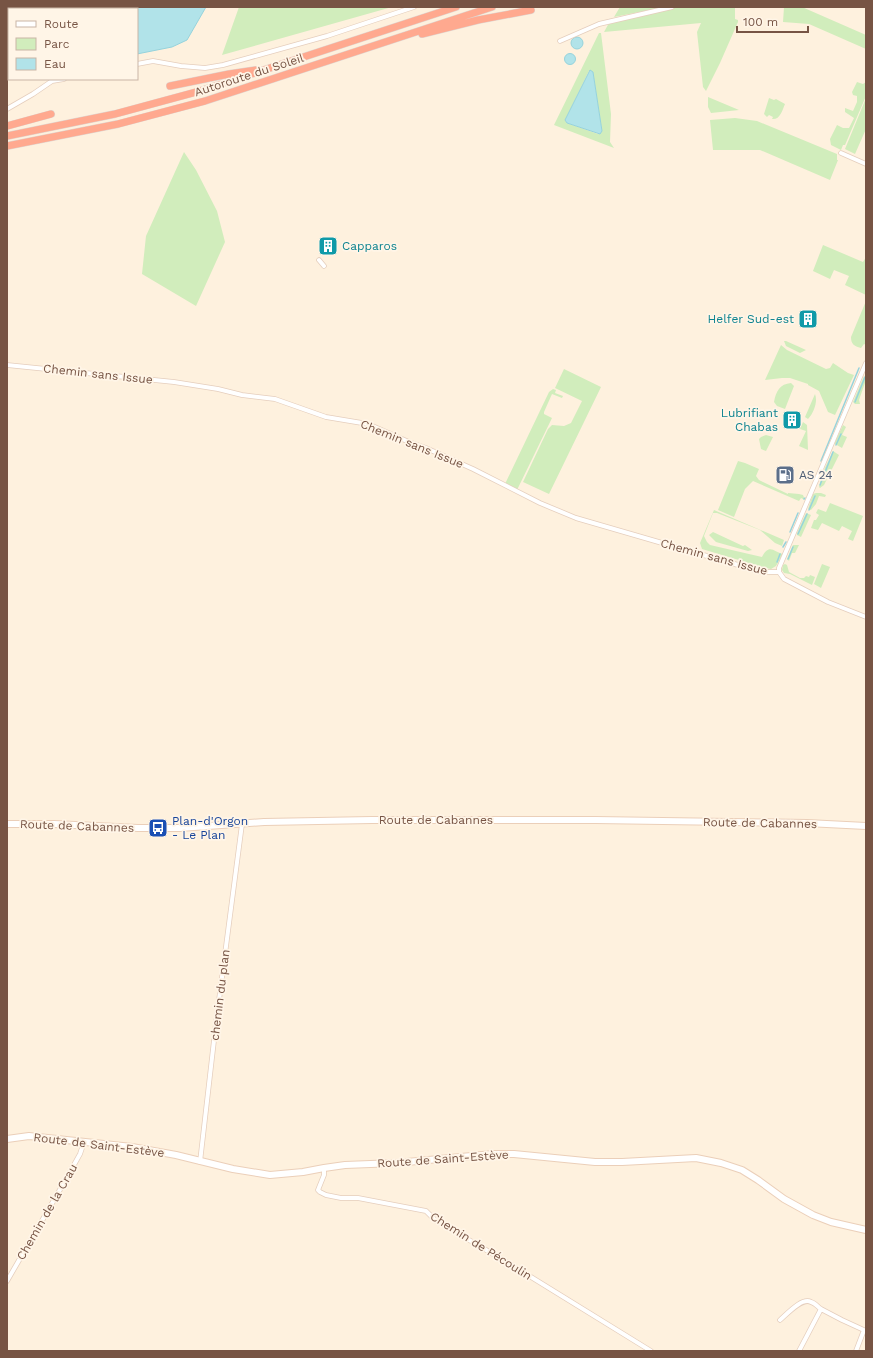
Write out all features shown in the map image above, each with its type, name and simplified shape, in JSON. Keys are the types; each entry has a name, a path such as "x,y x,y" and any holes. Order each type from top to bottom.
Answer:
{"highway":[{"name":"Autoroute du Soleil","path":"7,136 85,121 200,91 456,7"},
{"name":"Autoroute du Soleil","path":"7,146 118,124 205,101 492,7"},
{"path":"381,43 478,20 531,10"},
{"path":"170,86 229,74 276,67"},
{"path":"7,126 51,114"}],"street":[{"path":"138,64 153,61 181,66 205,68 223,65 327,36 414,7"},
{"path":"560,41 599,24 672,7"},
{"path":"7,109 52,81 58,80"},
{"path":"841,153 866,164"},
{"path":"319,260 324,266"},
{"path":"866,362 779,568 779,572 784,579 828,602 866,617"},
{"name":"Chemin sans Issue","path":"7,365 174,382 218,389 242,395 275,399 326,417 368,424 473,469 540,503 576,518 762,572 779,572"},
{"name":"Route de Cabannes","path":"7,824 180,828 242,826 264,822 372,820 587,820 807,823 866,826"},
{"name":"chemin du plan","path":"200,1162 216,1023 242,826"},
{"name":"Route de Saint-Estève","path":"7,1140 17,1137 30,1136 132,1147 270,1175 303,1172 345,1165 396,1163 493,1154 514,1154 595,1162 696,1158 721,1163 742,1170 784,1199 813,1215 831,1222 866,1230"},
{"name":"Chemin de la Crau","path":"7,1281 80,1154 84,1142"},
{"name":"Chemin de Pécoulin","path":"324,1168 324,1175 318,1190 320,1192 326,1195 341,1198 358,1198 426,1211 435,1220 549,1287 651,1351"},
{"path":"780,1320 799,1303 810,1301 821,1309 865,1331 856,1351"},
{"path":"799,1351 821,1309"}],"green space":[{"path":"239,7 392,7 222,55"},
{"path":"620,7 665,7 614,17"},
{"path":"677,7 735,7 735,19 738,20 738,22 706,91 703,87 697,32 701,23 604,32 609,23"},
{"path":"784,7 802,7 866,35 866,49 809,24 783,22"},
{"path":"599,33 601,33 611,114 610,142 614,148 554,125","holes":["589,71 592,71 602,131 598,134 567,123 565,120"]},
{"path":"857,82 863,84 866,82 866,96 845,145 843,145 841,150 831,145 830,139 837,125 843,128 849,128 854,118 845,112 845,108 853,111 857,102 857,96 853,95 852,92"},
{"path":"708,97 739,110 711,113 708,107"},
{"path":"769,98 774,100 776,99 785,104 780,114 775,119 772,119 773,117 769,115 767,117 764,114"},
{"path":"866,98 866,129 855,154 845,149"},
{"path":"735,118 757,121 837,154 838,160 830,180 760,150 713,150 710,120"},
{"path":"184,152 196,170 217,211 225,242 196,306 142,274 146,236"},
{"path":"823,245 863,262 866,257 866,295 845,285 849,276 834,270 830,279 813,271"},
{"path":"866,301 866,345 864,344 861,348 853,344 851,337"},
{"path":"784,341 806,350 800,353 786,346"},
{"path":"781,345 787,350 826,369 830,368 833,363 848,373 854,375 835,415 828,412 819,391 808,384 790,378 765,380"},
{"path":"564,369 601,387 549,494 523,482 548,429 552,425 564,426 571,423 582,401 555,388"},
{"path":"864,376 866,380 859,400 860,404 855,404 853,402"},
{"path":"791,383 794,386 785,409 777,406 774,402 777,391 784,385"},
{"path":"553,389 556,390 555,393 563,396 562,398 552,394 544,414 552,418 517,490 505,484 549,392"},
{"path":"815,394 815,407 808,419 805,417"},
{"path":"803,422 807,425 808,450 799,446 806,431 800,429"},
{"path":"843,425 846,427 842,435 847,437 842,448 835,444 835,442"},
{"path":"766,435 773,437 766,451 761,449 759,439"},
{"path":"833,451 839,455 824,485 820,488 823,472"},
{"path":"738,461 759,469 756,476 759,480 788,494 803,495 805,500 801,498 799,501 753,481 745,489 734,517 718,510"},
{"path":"816,493 826,495 825,497 819,496 816,504 811,510 808,509 813,494"},
{"path":"830,503 863,516 853,541 848,539 852,531 842,526 839,531 822,523 818,530 811,528 814,520 816,520 819,515 816,513 818,509 826,512"},
{"path":"714,510 784,540 782,546 775,543 760,530 717,513 713,513 704,536 710,545 762,557 769,549 783,554 776,566 771,569 766,568 702,549 700,543"},
{"path":"806,513 811,515 801,537 797,535 797,533"},
{"path":"713,532 743,546 745,545 752,550 748,551 716,542 709,535"},
{"path":"793,545 799,545 795,553 792,553 789,561 787,559"},
{"path":"822,564 830,567 821,588 814,584"},
{"path":"783,565 787,565 789,572 800,578 804,578 806,576 809,577 810,575 815,577 812,585 790,574 784,573 782,570"}],"water":[{"path":"206,7 187,40 172,47 138,54 138,8 44,8"},
{"path":"577,37 581,39 583,43 581,47 577,49 573,47 571,43 573,39"},
{"path":"568,54 572,54 574,55 574,63 568,64 565,61 565,57"},
{"path":"590,70 593,72 602,131 600,134 567,123 565,120"}],"waterway":[{"path":"821,461 859,368"},
{"path":"855,402 865,377"},
{"path":"836,445 841,434"},
{"path":"820,485 833,452"},
{"path":"809,510 815,496"},
{"path":"790,532 798,513"},
{"path":"798,534 807,514"},
{"path":"783,547 786,542"},
{"path":"788,559 793,547"},
{"path":"777,562 780,554"}],"place":[{"name":"Capparos","path":"328,246"},
{"name":"Helfer Sud-est","path":"808,319"},
{"name":"Lubrifiant Chabas","path":"792,420"},
{"name":"AS 24","path":"785,475"},
{"name":"Plan-d'Orgon - Le Plan","path":"158,828"}]}
